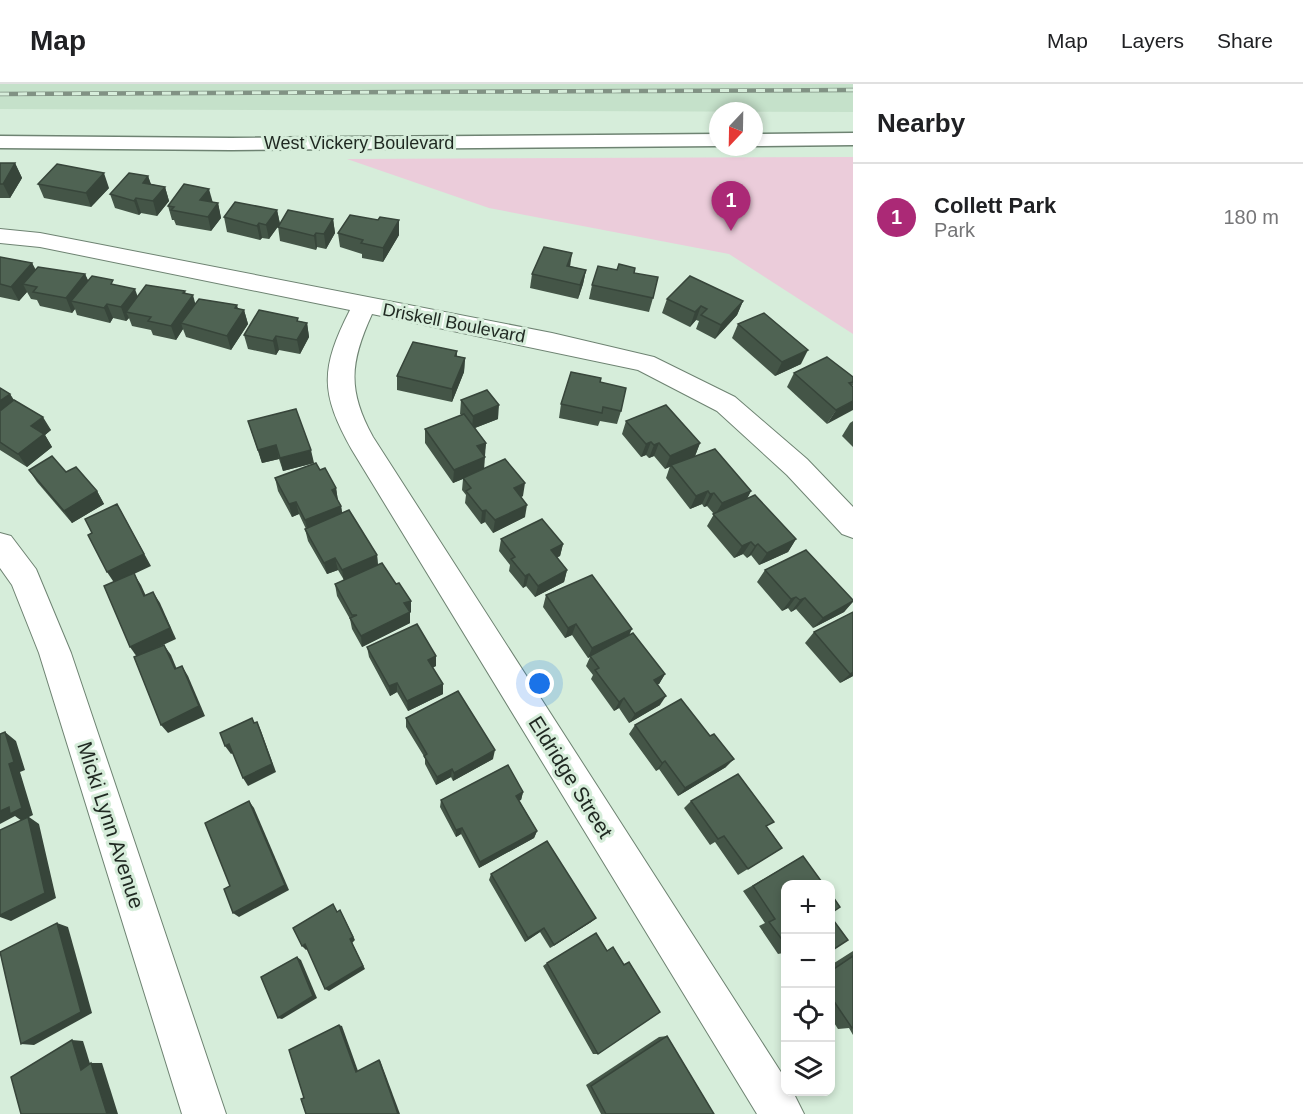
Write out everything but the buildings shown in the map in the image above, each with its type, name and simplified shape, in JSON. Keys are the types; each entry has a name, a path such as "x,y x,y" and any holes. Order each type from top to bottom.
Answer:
{"main road":[{"path":"763,140 853,139"},
{"name":"West Vickery Boulevard","path":"0,142 231,144 709,140"}],"street":[{"name":"Driskell Boulevard","path":"0,236 40,240 97,251 552,342 645,363 726,404 796,467 853,526"},
{"name":"Eldridge Street","path":"364,306 347,340 340,367 343,403 362,443 782,1114"},
{"name":"Micki Lynn Avenue","path":"0,545 25,578 55,653 204,1114"}],"shaded area":[{"path":"0,84 853,84 853,112 763,112 763,102 709,102 709,111 0,109"},
{"path":"853,157 853,334 729,254 489,208 347,159"}],"railway":[{"path":"0,94 853,90"}],"place":[{"name":"Collett Park","path":"731,231"}]}
